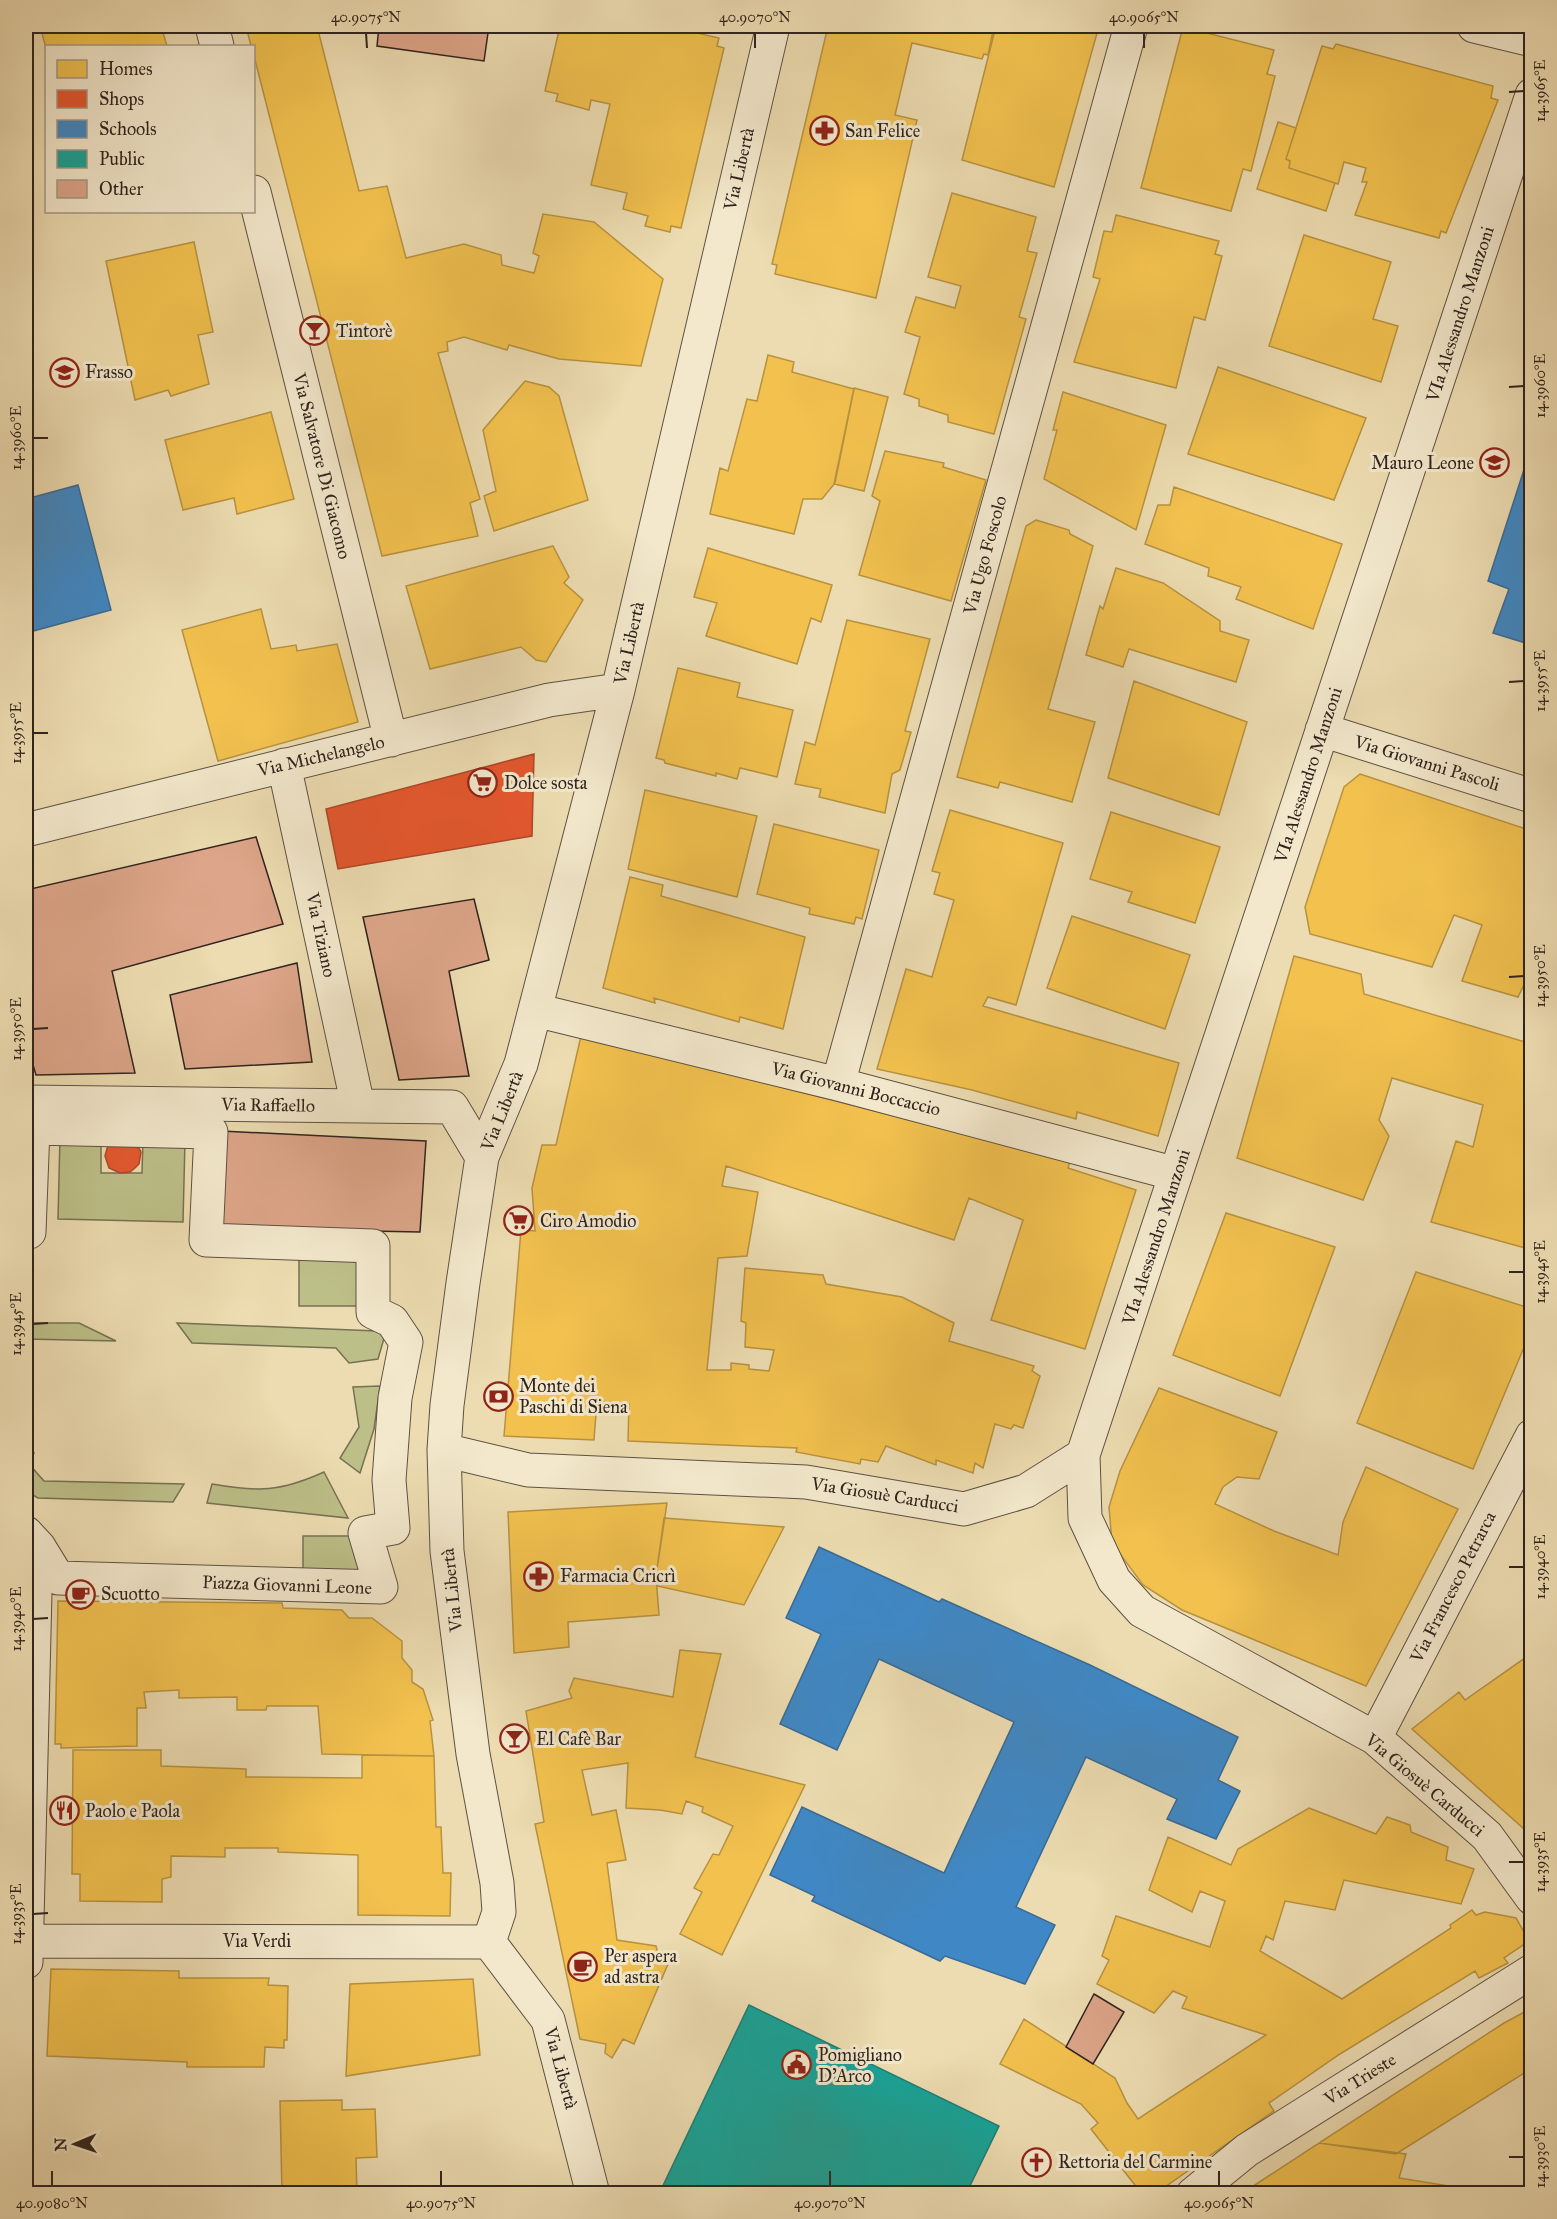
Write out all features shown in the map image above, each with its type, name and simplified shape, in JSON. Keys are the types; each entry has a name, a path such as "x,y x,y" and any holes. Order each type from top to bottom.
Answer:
{"street":[{"path":"212,26 217,45"},
{"name":"Via Libertà","path":"592,2193 548,2020 489,1942 498,1912 497,1884 473,1754 447,1551 444,1450 449,1383 482,1157 521,1064 536,1010 618,690 773,26"},
{"name":"Via Ugo Foscolo","path":"838,1084 1131,26"},
{"path":"1474,26 1532,40"},
{"name":"VIa Alessandro Manzoni","path":"1083,1455 1532,95"},
{"name":"Via Salvatore Di Giacomo","path":"255,196 392,740"},
{"name":"Via Michelangelo","path":"26,830 549,699 618,690"},
{"name":"Via Giovanni Pascoli","path":"1322,730 1532,796"},
{"name":"Via Tiziano","path":"284,765 358,1106"},
{"name":"Via Giovanni Boccaccio","path":"536,1010 838,1084 1176,1174"},
{"name":"Via Raffaello","path":"26,1102 452,1107 482,1157"},
{"name":"Piazza Giovanni Leone","path":"26,1232 29,1232 33,1128 211,1132 206,1240 373,1246 372,1312 392,1321 406,1342 395,1398 388,1480 393,1528 365,1533 381,1587 58,1578 39,1546 26,1533"},
{"name":"Via Francesco Petrarca","path":"1375,1738 1532,1436"},
{"name":"Via Giosuè Carducci","path":"444,1450 528,1470 806,1482 964,1509 1026,1491 1083,1455"},
{"name":"Via Giosuè Carducci","path":"1083,1455 1085,1518 1114,1580 1142,1611 1375,1738 1487,1836 1532,1898"},
{"path":"26,1948 30,1587"},
{"name":"Via Verdi","path":"26,1948 489,1942"},
{"name":"Via Trieste","path":"1193,2193 1247,2150 1532,1971"}],"green space":[{"path":"60,1137 101,1138 101,1173 142,1173 143,1139 185,1141 183,1222 58,1219"},
{"path":"299,1257 362,1257 361,1306 299,1306"},
{"path":"26,1323 79,1323 116,1341 26,1339"},
{"path":"177,1323 377,1331 385,1335 378,1359 349,1363 336,1348 192,1343"},
{"path":"380,1386 374,1429 360,1473 340,1458 359,1427 353,1387"},
{"path":"26,1447 34,1453 29,1464 44,1481 184,1484 173,1502 38,1498 26,1491"},
{"path":"324,1472 348,1518 207,1503 212,1484 256,1489 281,1487"},
{"path":"303,1536 352,1536 362,1584 303,1583"}],"building: Homes":[{"path":"40,26 161,26 167,45 45,45"},
{"path":"246,26 317,26 359,191 387,186 406,258 464,244 501,255 502,265 534,273 539,256 533,253 543,214 594,222 663,279 641,366 559,359 509,345 507,350 464,337 447,342 448,351 438,353 480,499 470,503 478,536 382,556 255,60 255,45 251,45"},
{"path":"560,26 646,26 664,30 666,26 719,38 717,46 724,48 681,228 671,226 670,232 645,226 648,216 623,209 627,193 591,185 610,104 591,100 589,110 556,101 558,94 545,91"},
{"path":"828,26 994,26 988,55 984,54 982,59 912,43 895,115 917,120 876,298 775,274 777,265 772,264"},
{"path":"996,26 1099,26 1054,187 962,160"},
{"path":"1183,27 1274,50 1267,74 1275,76 1251,171 1243,169 1231,211 1141,188"},
{"path":"1336,44 1493,86 1491,98 1498,100 1446,233 1441,231 1439,238 1355,215 1367,182 1362,182 1366,168 1344,162 1338,184 1289,168 1290,161 1286,159 1322,46 1333,49"},
{"path":"1278,122 1296,128 1286,159 1290,161 1289,168 1335,183 1326,211 1257,189"},
{"path":"952,193 1036,217 1027,251 1037,253 1019,317 1026,319 994,434 948,422 948,415 919,406 919,399 904,394 920,337 905,332 916,297 955,308 961,286 928,277"},
{"path":"1116,215 1219,241 1215,254 1222,256 1205,320 1194,317 1176,388 1074,362 1100,279 1093,277 1104,231 1112,232"},
{"path":"1304,235 1391,262 1373,319 1398,326 1381,382 1269,346"},
{"path":"194,242 213,332 198,335 209,384 171,396 168,390 135,400 106,261"},
{"path":"768,355 794,362 792,372 854,389 835,483 822,499 803,499 794,534 710,514 720,468 728,471 747,399 757,401"},
{"path":"1218,367 1366,418 1334,500 1188,454"},
{"path":"525,381 549,387 559,396 588,500 494,531 484,496 496,491 483,430"},
{"path":"854,388 888,397 864,491 834,484"},
{"path":"1063,392 1166,425 1136,530 1044,479 1057,430 1053,430"},
{"path":"271,412 294,499 237,514 234,498 183,510 165,440"},
{"path":"885,451 944,463 943,467 986,480 951,601 859,575 880,501 872,496"},
{"path":"1174,487 1342,544 1313,629 1236,599 1241,587 1208,576 1209,568 1145,544 1158,505 1170,505"},
{"path":"1036,520 1069,530 1070,534 1093,546 1048,709 1095,722 1072,802 1000,782 998,788 957,777 1026,526"},
{"path":"553,546 569,577 564,583 583,600 546,662 536,660 521,647 430,669 406,586"},
{"path":"708,548 832,585 821,622 811,618 797,664 706,636 717,603 694,597"},
{"path":"1116,568 1163,583 1220,621 1220,631 1249,640 1236,682 1129,649 1123,667 1086,655 1100,606 1103,609"},
{"path":"261,609 271,649 296,645 297,651 337,644 358,722 218,761 182,630"},
{"path":"847,620 930,639 905,731 911,732 900,770 892,774 885,813 819,797 821,789 795,784 805,742 815,745"},
{"path":"678,668 740,683 737,697 793,710 777,777 740,768 737,779 716,773 716,776 665,763 664,760 656,758"},
{"path":"1134,681 1247,722 1219,815 1108,778"},
{"path":"1360,774 1532,831 1532,968 1518,997 1462,981 1482,925 1454,915 1432,967 1310,934 1305,907 1344,787"},
{"path":"645,790 757,816 737,897 628,869"},
{"path":"950,810 1063,843 1016,1005 988,997 983,1006 1179,1063 1158,1136 1077,1112 1076,1119 972,1090 877,1069 906,969 932,977 954,900 934,894 940,873 932,871"},
{"path":"1111,812 1220,847 1195,923 1128,902 1132,892 1090,879"},
{"path":"774,824 879,850 862,919 856,917 854,924 809,914 810,908 757,894"},
{"path":"630,877 663,885 661,896 805,937 783,1029 740,1017 739,1022 654,998 655,1003 603,988"},
{"path":"1072,916 1190,955 1165,1029 1047,988"},
{"path":"1294,956 1361,974 1364,994 1532,1044 1532,1250 1431,1222 1456,1141 1473,1147 1483,1105 1392,1078 1379,1120 1389,1136 1363,1200 1237,1158"},
{"path":"581,1036 1070,1161 1068,1168 1136,1190 1085,1349 991,1320 1023,1220 969,1198 954,1240 726,1166 722,1186 758,1192 747,1256 718,1258 707,1370 731,1370 731,1363 749,1365 749,1369 769,1371 774,1350 745,1347 746,1323 741,1321 745,1268 823,1275 826,1284 902,1297 954,1323 949,1341 1034,1366 1032,1371 1040,1376 1023,1428 1014,1425 1011,1429 995,1424 983,1468 975,1463 973,1473 936,1460 936,1465 886,1446 878,1462 861,1459 860,1464 796,1452 797,1448 628,1441 629,1404 597,1401 594,1440 504,1436 521,1230 535,1231 532,1188 542,1145 556,1145"},
{"path":"1226,1213 1335,1247 1280,1396 1173,1355"},
{"path":"1416,1272 1532,1309 1532,1328 1473,1469 1357,1423"},
{"path":"1159,1388 1277,1432 1259,1479 1237,1477 1223,1487 1215,1504 1274,1531 1338,1555 1343,1522 1366,1467 1458,1509 1366,1686 1182,1610 1143,1585 1112,1543 1109,1507 1120,1471"},
{"path":"667,1503 656,1576 659,1615 568,1622 569,1647 514,1653 508,1512"},
{"path":"664,1518 784,1527 744,1605 657,1586 656,1576"},
{"path":"58,1601 282,1603 283,1608 342,1610 349,1618 372,1618 402,1641 402,1658 412,1670 412,1682 423,1689 433,1720 430,1721 434,1756 322,1754 318,1706 267,1706 266,1710 237,1710 237,1697 179,1698 179,1690 144,1692 146,1708 137,1708 137,1746 61,1748 61,1744 55,1744"},
{"path":"680,1650 721,1654 695,1757 805,1785 722,1955 680,1934 702,1892 694,1888 713,1854 719,1855 733,1826 702,1812 703,1807 686,1801 682,1814 626,1808 628,1763 582,1770 592,1815 616,1810 626,1860 607,1863 617,1940 656,1946 658,1954 671,1957 634,2044 623,2039 612,2058 605,2053 606,2044 580,2039 535,1824 544,1822 526,1711 572,1698 569,1691 574,1678 673,1697"},
{"path":"1532,1653 1532,1838 1412,1729 1459,1692 1465,1700"},
{"path":"73,1750 161,1750 161,1766 246,1769 246,1777 362,1778 362,1755 434,1756 436,1827 441,1827 443,1873 451,1873 450,1916 358,1915 358,1855 278,1852 278,1848 225,1848 225,1857 171,1856 171,1877 162,1879 162,1902 80,1901 80,1874 72,1874"},
{"path":"1309,1808 1376,1834 1387,1817 1410,1825 1411,1832 1448,1847 1446,1860 1474,1869 1461,1904 1344,1880 1335,1910 1285,1901 1273,1940 1266,1936 1260,1951 1342,1999 1451,1928 1450,1925 1472,1910 1476,1915 1485,1912 1516,1918 1529,1941 1504,1958 1508,1963 1479,1978 1475,1971 1340,2054 1269,2103 1274,2111 1159,2191 1154,2187 1142,2194 1091,2129 1098,2123 1081,2104 1000,2064 1024,2019 1115,2078 1138,2119 1266,2035 1182,2008 1187,1997 1173,1991 1154,2013 1097,1984 1109,1960 1102,1956 1116,1916 1210,1947 1225,1901 1200,1891 1192,1912 1149,1890 1168,1837 1231,1865 1238,1849"},
{"path":"51,1969 179,1971 179,1978 269,1978 268,1985 288,1986 287,2040 284,2040 284,2048 265,2047 264,2067 187,2067 187,2062 47,2056"},
{"path":"473,1979 480,2055 346,2076 350,1984"},
{"path":"1532,2008 1532,2068 1396,2154 1319,2143 1504,2023"},
{"path":"342,2100 342,2110 375,2109 377,2157 356,2158 357,2194 282,2194 280,2101"},
{"path":"1319,2143 1406,2154 1399,2178 1498,2194 1241,2194"}],"building: Shops":[{"path":"534,754 532,836 338,869 326,809"},
{"path":"136,1142 141,1152 139,1164 135,1168 130,1172 120,1173 109,1168 105,1156 108,1145"}],"building: Schools":[{"path":"1532,445 1532,645 1493,633 1509,589 1488,581"},
{"path":"78,485 111,610 26,633 26,499"},
{"path":"819,1547 939,1602 942,1599 1090,1665 1238,1737 1218,1780 1240,1791 1216,1839 1167,1819 1177,1799 1086,1757 1016,1907 1055,1925 1025,1984 945,1956 940,1961 812,1901 815,1896 770,1875 802,1807 944,1873 1014,1722 879,1659 837,1750 780,1724 821,1634 786,1618"}],"building: Public":[{"name":"Pomigliano D'Arco","path":"749,2005 999,2126 966,2194 659,2194"}],"building: Other":[{"path":"379,26 489,26 484,61 377,46"},
{"path":"256,837 283,924 112,971 135,1073 36,1075 26,1041 26,890"},
{"path":"474,899 489,960 449,971 469,1076 399,1080 363,917"},
{"path":"297,963 312,1062 185,1069 170,995"},
{"path":"221,1131 426,1141 420,1232 217,1228"},
{"path":"1094,1994 1124,2012 1093,2064 1066,2047"}],"place":[{"name":"San Felice","path":"824,131"},
{"name":"Tintorè","path":"315,331"},
{"name":"Frasso","path":"64,372"},
{"name":"Mauro Leone","path":"1495,463"},
{"name":"Dolce sosta","path":"483,783"},
{"name":"Ciro Amodio","path":"519,1221"},
{"name":"Monte dei Paschi di Siena","path":"498,1396"},
{"name":"Farmacia Cricrì","path":"539,1576"},
{"name":"Scuotto","path":"80,1594"},
{"name":"El Cafè Bar","path":"515,1739"},
{"name":"Paolo e Paola","path":"64,1811"},
{"name":"Per aspera ad astra","path":"583,1966"},
{"name":"Pomigliano D'Arco","path":"797,2065"},
{"name":"Rettoria del Carmine","path":"1037,2162"}]}
